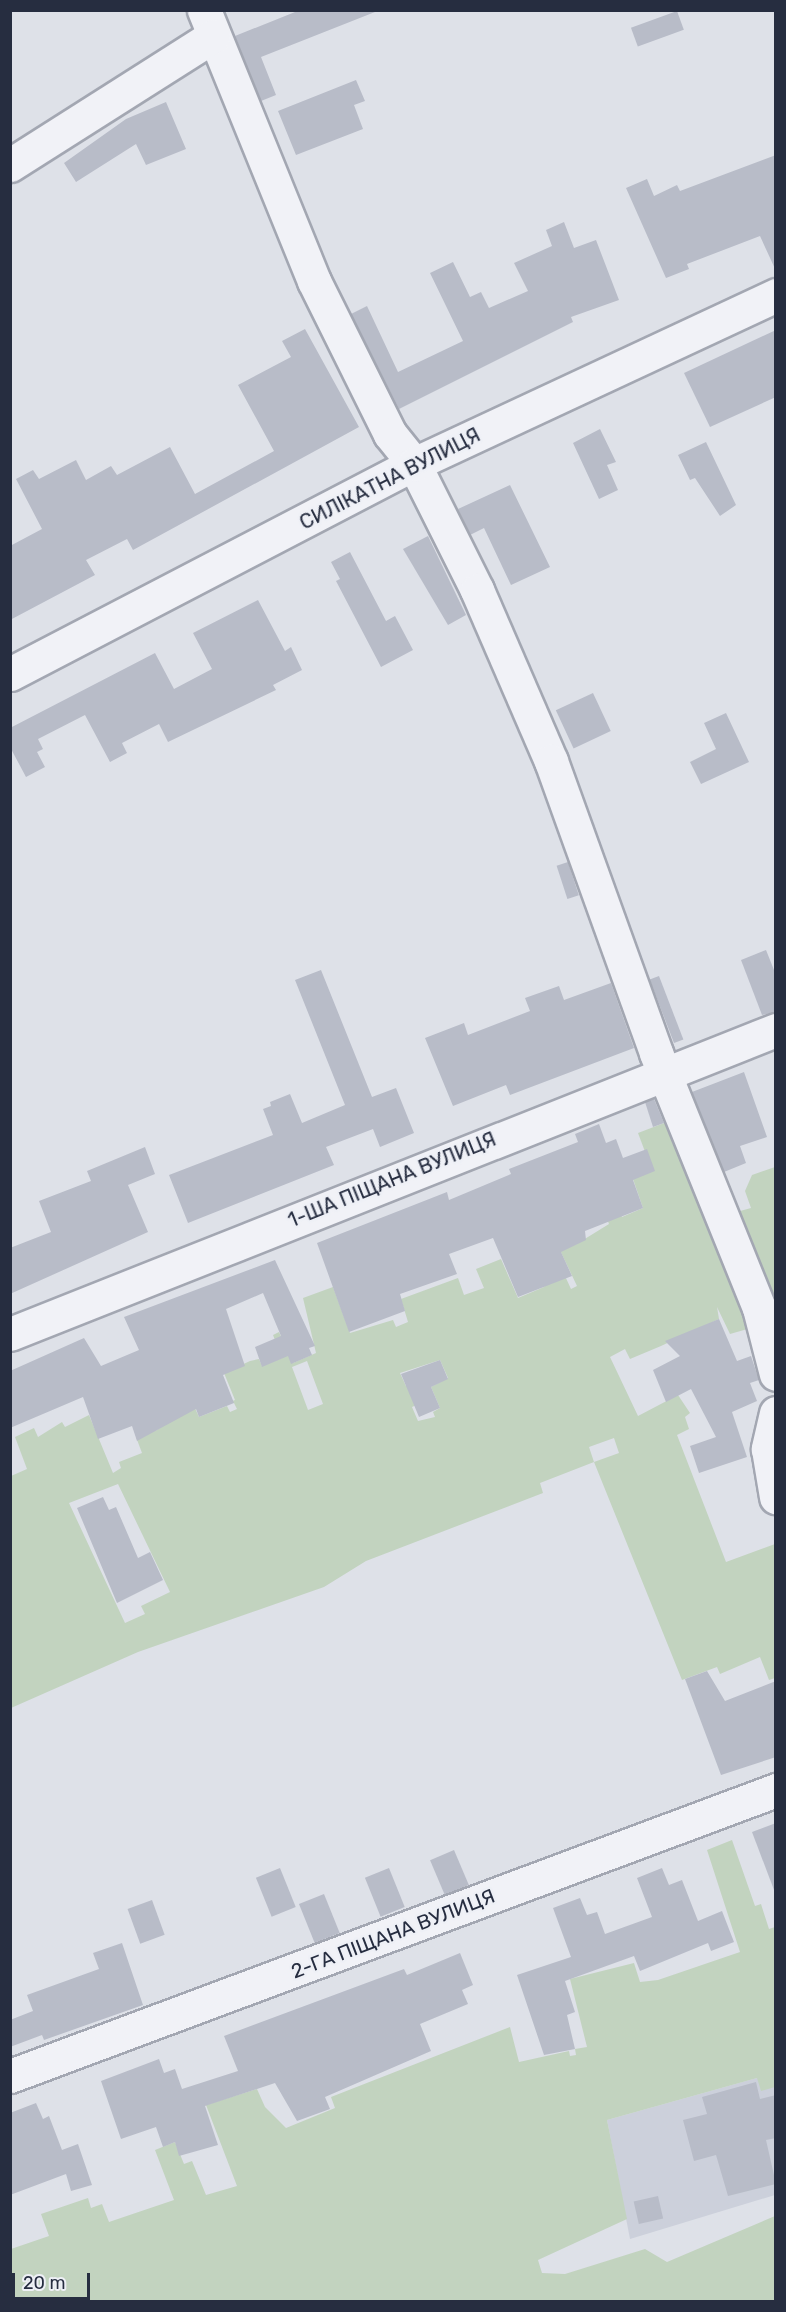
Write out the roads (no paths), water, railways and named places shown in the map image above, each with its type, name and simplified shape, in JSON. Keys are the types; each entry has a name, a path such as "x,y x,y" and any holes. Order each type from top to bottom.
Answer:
{"street":[{"path":"10,165 208,23 314,281 390,434 414,464 477,590 551,761 664,1071 759,1308 776,1374"},
{"name":"СИЛІКАТНА ВУЛИЦЯ","path":"10,674 414,464 776,295"},
{"name":"1-ША ПІЩАНА ВУЛИЦЯ","path":"10,1334 664,1071 776,1030"},
{"path":"776,1413 768,1449 776,1497"},
{"name":"2-ГА ПІЩАНА ВУЛИЦЯ","path":"10,2076 776,1790"}]}
